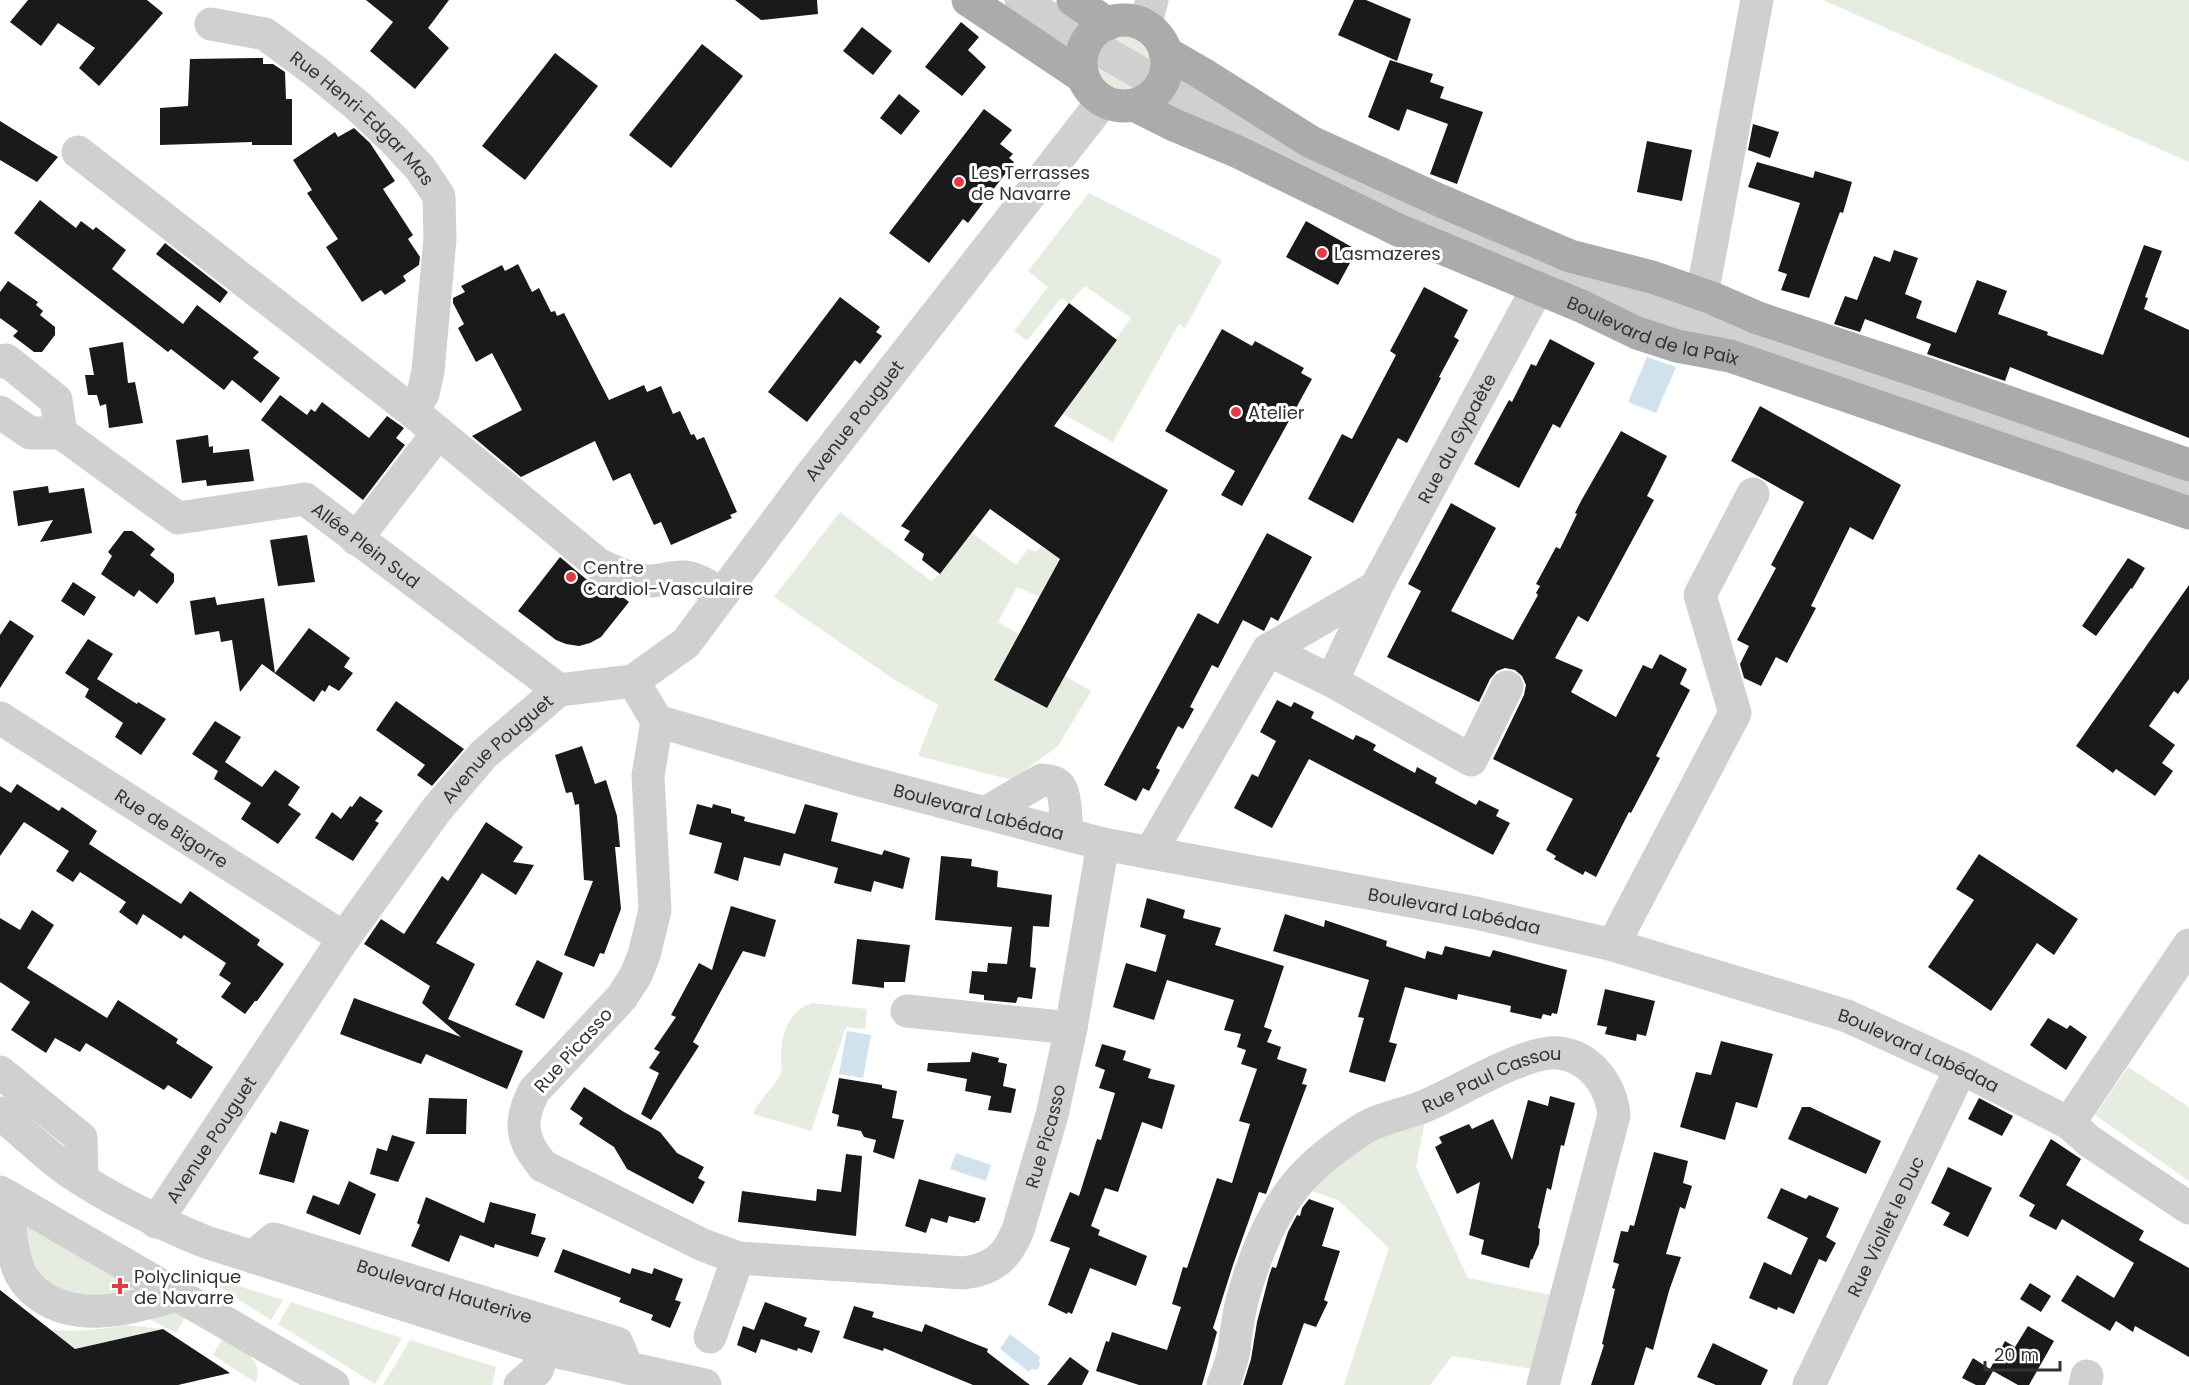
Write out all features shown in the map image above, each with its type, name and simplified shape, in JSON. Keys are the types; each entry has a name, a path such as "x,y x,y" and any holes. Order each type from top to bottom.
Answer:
{"main road":[{"name":"Boulevard de la Paix","path":"968,0 1107,94 1236,151 1396,229 1581,306 1637,333 1677,346 1730,356 2189,513"},
{"path":"1073,0 1097,33"},
{"path":"1148,13 1165,52 1166,68 1161,85 1155,93 1145,101 1107,94 1081,59 1097,33 1148,13"},
{"path":"1165,52 1311,142 1570,256 1652,278 1758,318 2189,465"}],"street":[{"path":"1021,0 1097,33 1161,85 1316,167 1429,219 1544,267 1666,312 2189,491"},
{"path":"1702,295 1757,0"},
{"name":"Rue Henri-Edgar Mas","path":"211,24 265,34 315,71 358,106 393,139 420,168 439,196 440,238 428,371 423,394 412,411"},
{"name":"Avenue Pouguet","path":"156,1222 344,938 437,809 484,754 559,690 633,681 686,643 808,479 1107,94"},
{"path":"78,152 412,411 598,564 639,580 652,581 682,576 694,579 723,594"},
{"name":"Rue du Gypaète","path":"1332,681 1376,587 1537,289"},
{"path":"0,362 6,360 56,400 61,433 30,433 0,412"},
{"name":"Allée Plein Sud","path":"61,433 178,518 305,499 559,690"},
{"path":"356,539 438,433"},
{"path":"1613,945 1735,713 1700,595 1753,494"},
{"path":"1150,853 1268,650 1376,587"},
{"path":"1268,650 1332,681 1471,760 1507,687"},
{"path":"633,681 657,721"},
{"name":"Rue de Bigorre","path":"0,718 344,938"},
{"name":"Boulevard Labédaa","path":"657,721 852,778 1103,844 1476,913 1613,945 1847,1016 1961,1068 2069,1123 2089,1141 2189,1208"},
{"name":"Rue Picasso","path":"657,721 648,776 655,910 644,955 636,975 622,997 534,1091 526,1106 523,1123 530,1151 543,1166 703,1245 738,1258 964,1273 978,1271 996,1262 1011,1247 1052,1115 1071,1028 1103,844"},
{"path":"985,813 1042,780 1052,782 1059,785 1063,793 1067,834"},
{"path":"2069,1123 2189,945"},
{"path":"906,1011 1071,1028"},
{"name":"Rue Paul Cassou","path":"1223,1385 1233,1352 1242,1302 1257,1254 1281,1204 1297,1183 1328,1154 1363,1129 1438,1100 1537,1054 1556,1052 1584,1061 1597,1073 1606,1085 1613,1102 1614,1115 1543,1385"},
{"name":"Rue Viollet le Duc","path":"1809,1385 1961,1068"},
{"path":"0,1072 81,1138 82,1179"},
{"name":"Boulevard Hauterive","path":"0,1113 66,1169 113,1199 156,1222 206,1242 544,1349 705,1385"},
{"path":"4,1194 333,1385"},
{"path":"4,1194 21,1274 33,1290 51,1304 74,1310 99,1311 127,1308 178,1295"},
{"name":"Boulevard Hauterive","path":"253,1257 274,1239 617,1343 627,1368"},
{"path":"710,1337 738,1258"},
{"path":"520,1385 537,1370 544,1349"}],"shaded area":[{"path":"1823,0 2189,0 2189,162"},
{"path":"1125,30 1139,35 1148,42 1157,66 1106,36"},
{"path":"1093,59 1142,90 1122,95 1107,91 1097,79"},
{"path":"1089,193 1222,260 1185,328 1179,324 1113,442 1063,414 1131,318 1085,286 1069,303 1061,298 1027,341 1014,331 1048,287 1028,271"},
{"path":"840,512 931,581 940,574 972,533 1016,565 1028,549 1036,552 1041,546 1060,559 1040,597 1017,587 998,622 1019,634 994,680 1047,708 1065,676 1091,691 1058,746 1012,780 918,756 938,705 895,680 774,597"},
{"path":"812,1003 867,1009 865,1029 846,1027 811,1131 753,1114 781,1073 781,1048 788,1024 797,1011"},
{"path":"2128,1067 2189,1107 2189,1181 2095,1115"},
{"path":"1425,1121 1416,1167 1468,1278 1551,1295 1532,1369 1452,1356 1430,1385 1344,1385 1389,1248 1338,1200 1309,1190 1367,1140"},
{"path":"24,1216 140,1288 98,1297 56,1290 29,1264"},
{"path":"195,1272 283,1300 271,1320"},
{"path":"291,1302 402,1338 375,1384 278,1324"},
{"path":"174,1311 186,1316 176,1333 142,1315"},
{"path":"125,1325 163,1329 57,1353 49,1330 87,1330"},
{"path":"223,1338 254,1360 258,1374 256,1383 213,1355"},
{"path":"410,1340 496,1367 492,1385 383,1385"}],"water":[{"path":"1647,357 1676,367 1656,413 1628,402"},
{"path":"847,1031 871,1035 863,1078 839,1074"},
{"path":"956,1153 991,1165 986,1181 950,1169"},
{"path":"1010,1334 1040,1357 1037,1370 1031,1369 1029,1372 1000,1349"}],"building":[{"path":"28,0 147,0 163,13 99,86 79,68 95,48 58,23 41,46 10,22"},
{"path":"366,0 449,0 428,28 449,48 415,89 370,51 393,22"},
{"path":"735,0 817,0 818,14 761,20"},
{"path":"1354,0 1366,0 1411,19 1397,61 1338,35"},
{"path":"961,22 979,37 968,50 986,67 962,96 925,67"},
{"path":"862,27 892,51 873,75 843,51"},
{"path":"702,44 743,76 671,168 629,135"},
{"path":"555,53 598,86 525,180 482,146"},
{"path":"263,58 263,64 273,64 285,72 286,99 292,99 292,145 252,145 252,142 160,145 160,108 188,106 190,59"},
{"path":"1390,60 1433,74 1430,82 1444,87 1440,98 1483,112 1457,184 1430,174 1448,124 1407,109 1399,131 1368,117"},
{"path":"899,94 920,111 901,135 880,118"},
{"name":"Les Terrasses de Navarre","path":"984,109 1012,130 1000,144 1013,154 1009,158 1014,162 968,223 963,219 929,263 889,233"},
{"path":"0,121 58,157 37,182 0,160"},
{"path":"1753,124 1779,132 1770,158 1748,150"},
{"path":"354,128 370,143 395,181 383,189 413,235 408,239 420,257 419,265 403,276 406,281 385,295 381,290 362,302 326,247 338,239 307,193 312,190 293,160 335,132 338,137"},
{"path":"1647,141 1692,150 1682,201 1637,192"},
{"path":"1757,162 1813,178 1815,171 1852,182 1843,213 1840,212 1809,298 1781,290 1787,274 1778,271 1800,203 1748,187"},
{"path":"40,200 76,228 81,221 93,230 96,227 126,250 112,269 183,324 197,305 259,352 253,358 280,378 261,403 232,380 224,390 171,349 168,352 14,233"},
{"path":"1306,221 1357,250 1338,285 1286,257"},
{"path":"165,243 228,292 220,303 156,254"},
{"path":"2144,245 2162,251 2145,297 2148,298 2144,309 2189,330 2189,438 2010,367 2005,381 1927,354 1931,344 1865,319 1860,332 1834,324 1845,296 1857,300 1874,256 1890,262 1894,250 1918,258 1905,294 1922,301 1916,318 1956,333 1977,280 2007,291 1998,314 2103,355"},
{"path":"518,264 532,292 539,288 551,312 555,311 557,316 564,313 609,400 644,385 647,392 661,386 673,414 680,411 691,435 694,434 697,440 704,437 737,512 730,515 732,518 671,545 661,522 654,525 630,473 613,481 595,441 521,477 472,436 522,410 492,353 476,362 458,328 464,324 453,303 453,298 465,292 461,286 502,265 505,271"},
{"path":"8,281 38,302 36,305 43,311 40,315 55,327 55,335 42,352 34,352 13,336 18,331 0,318 0,292"},
{"path":"1424,287 1468,310 1454,337 1459,340 1407,443 1398,438 1353,523 1308,499 1342,434 1352,439 1396,355 1390,351"},
{"path":"840,297 880,327 876,332 882,336 860,364 855,360 807,422 768,392"},
{"path":"1069,303 1117,340 1054,426 1168,490 1047,708 994,680 1060,559 990,509 940,574 922,560 924,554 904,540 910,531 901,526"},
{"name":"Atelier","path":"1222,329 1252,346 1255,341 1304,368 1301,373 1312,379 1242,506 1221,495 1235,471 1165,431"},
{"path":"1550,339 1595,363 1560,428 1553,424 1519,488 1474,464 1509,400 1512,402 1531,364 1536,366"},
{"path":"123,342 128,383 135,382 143,423 109,428 106,404 100,406 97,395 88,395 85,375 94,375 89,348"},
{"path":"280,395 307,415 311,409 315,412 322,402 369,438 387,416 404,428 396,438 405,445 363,500 261,420"},
{"path":"1760,406 1901,485 1873,540 1850,527 1811,606 1816,608 1787,663 1776,657 1761,686 1744,678 1740,664 1749,646 1737,640 1776,568 1771,565 1804,502 1731,461"},
{"path":"1621,431 1667,456 1647,496 1654,500 1588,622 1578,616 1555,658 1583,670 1571,692 1616,717 1643,665 1652,669 1660,654 1687,669 1680,684 1690,690 1656,756 1660,758 1596,877 1585,871 1583,875 1554,859 1556,856 1546,850 1573,799 1493,759 1524,695 1526,685 1522,676 1515,670 1505,668 1497,671 1490,679 1479,702 1387,657 1421,591 1408,584 1451,503 1496,528 1451,611 1513,640 1538,595 1536,593 1540,586 1536,584 1556,547 1560,549 1581,501"},
{"path":"208,435 209,447 213,446 213,453 249,449 254,481 207,486 206,480 182,483 176,440"},
{"path":"48,486 49,493 84,488 92,533 40,542 53,520 18,526 13,491"},
{"path":"124,531 132,531 155,549 150,555 174,574 174,582 157,604 139,590 134,597 101,574 112,556 108,552"},
{"path":"1267,533 1312,557 1278,621 1271,617 1264,631 1243,620 1218,668 1212,665 1190,707 1194,709 1183,729 1178,726 1156,768 1160,770 1149,791 1143,788 1136,801 1104,785 1198,613 1218,624"},
{"path":"307,535 315,582 278,586 270,540"},
{"name":"Centre Cardiol-Vasculaire","path":"560,557 586,579 619,594 629,602 601,637 590,643 579,646 556,640 518,611"},
{"path":"2128,558 2145,568 2096,636 2082,626"},
{"path":"73,582 96,597 84,616 61,601"},
{"path":"2189,585 2189,679 2178,694 2174,691 2149,726 2175,745 2162,763 2173,771 2155,796 2116,769 2113,773 2076,746"},
{"path":"215,597 217,605 264,598 275,673 309,628 350,658 344,667 353,673 339,691 329,685 325,692 322,690 314,702 262,664 240,692 232,640 221,642 219,631 195,635 190,601"},
{"path":"10,620 34,636 0,688 0,635"},
{"path":"88,639 113,654 97,679 166,719 141,755 115,737 123,723 85,697 89,689 65,673"},
{"path":"1277,700 1291,707 1294,702 1314,712 1311,718 1353,740 1356,735 1367,740 1376,745 1373,750 1415,773 1417,767 1437,778 1435,783 1476,805 1479,800 1499,810 1496,816 1510,823 1493,855 1309,759 1272,828 1234,808 1252,774 1258,777 1276,741 1260,732"},
{"path":"396,701 464,749 432,786 417,775 425,765 376,730"},
{"path":"215,721 241,737 225,762 262,787 275,770 300,787 288,805 301,814 278,844 241,819 251,803 214,779 218,771 192,754"},
{"path":"582,746 595,784 606,780 617,816 620,847 615,847 621,909 604,954 600,953 594,967 564,955 593,881 584,880 579,804 575,805 572,792 566,793 555,755"},
{"path":"17,784 59,811 62,807 97,831 89,844 181,904 190,891 260,940 257,945 284,964 245,1014 221,997 231,983 219,975 226,963 184,935 181,939 143,914 137,925 119,912 126,902 80,872 73,882 56,871 69,851 24,822 0,856 0,786 11,793"},
{"path":"360,796 383,811 375,821 379,823 353,861 315,838 332,812 341,819"},
{"path":"697,804 712,808 713,804 731,809 731,813 745,817 744,821 795,834 805,804 838,813 831,841 882,855 884,850 910,858 903,889 874,881 871,892 834,883 838,868 784,853 780,866 744,857 738,881 714,873 722,843 689,834"},
{"path":"486,822 523,847 513,862 534,865 516,895 482,873 436,943 475,964 448,1019 523,1051 507,1089 426,1054 421,1064 340,1034 354,998 461,1037 422,1003 430,986 364,944 381,919 404,934 442,876 448,881"},
{"path":"1979,854 2078,919 2054,955 2037,943 1991,1011 1928,967 1974,900 1956,889"},
{"path":"941,856 972,859 971,866 998,871 997,887 1052,895 1049,927 1033,926 1030,967 1036,968 1032,999 1018,997 1016,1003 984,1000 984,995 969,993 972,971 987,972 988,963 1007,964 1012,927 935,920"},
{"path":"1147,898 1185,910 1183,918 1221,928 1215,945 1284,966 1264,1027 1272,1030 1267,1042 1281,1047 1277,1059 1307,1069 1302,1084 1307,1085 1266,1194 1259,1192 1233,1265 1213,1328 1217,1332 1202,1385 1139,1385 1096,1371 1106,1341 1109,1342 1112,1332 1167,1350 1181,1307 1172,1304 1183,1267 1187,1268 1217,1178 1232,1183 1250,1124 1239,1121 1257,1069 1241,1064 1246,1050 1237,1047 1241,1034 1224,1030 1234,1000 1167,980 1154,1020 1113,1007 1126,963 1156,972 1166,935 1140,927"},
{"path":"731,906 776,920 765,957 743,951 693,1042 699,1046 651,1120 641,1114 659,1073 649,1068 660,1052 654,1049 676,1017 671,1015 699,963 712,970"},
{"path":"32,910 54,925 27,968 107,1018 118,1000 178,1039 176,1043 213,1067 191,1099 168,1085 164,1090 86,1043 80,1052 55,1038 46,1053 11,1030 30,1002 0,982 0,918 20,930"},
{"path":"1285,914 1324,927 1325,920 1387,941 1386,946 1425,959 1427,951 1442,955 1445,946 1490,957 1493,950 1567,970 1557,1014 1552,1013 1551,1016 1543,1014 1541,1019 1510,1012 1511,1006 1458,994 1457,1000 1405,987 1389,1042 1397,1044 1385,1082 1349,1072 1364,1018 1358,1017 1369,980 1273,951"},
{"path":"857,939 910,945 905,982 884,982 884,988 852,984"},
{"path":"537,960 563,973 544,1019 515,1005"},
{"path":"1605,989 1655,1001 1646,1036 1637,1034 1636,1041 1605,1034 1607,1027 1597,1025"},
{"path":"2048,1018 2067,1029 2070,1025 2087,1037 2066,1070 2030,1045"},
{"path":"1721,1041 1773,1054 1757,1108 1736,1102 1725,1140 1680,1127 1696,1072 1711,1075"},
{"path":"1102,1044 1126,1051 1123,1060 1151,1069 1148,1078 1175,1085 1162,1129 1142,1122 1118,1192 1105,1188 1091,1226 1100,1230 1098,1235 1147,1256 1136,1286 1090,1268 1072,1314 1068,1312 1067,1314 1048,1305 1070,1248 1050,1241 1070,1192 1079,1196 1097,1139 1101,1140 1115,1093 1099,1088 1105,1070 1095,1066"},
{"path":"972,1052 999,1058 998,1062 1007,1064 1003,1086 1016,1089 1011,1113 988,1110 991,1096 965,1091 967,1079 927,1071 928,1063 970,1062"},
{"path":"839,1078 882,1085 882,1088 897,1091 892,1118 904,1120 894,1159 873,1152 876,1140 864,1137 861,1131 837,1126 839,1115 832,1113"},
{"path":"584,1087 660,1132 677,1153 704,1167 698,1178 705,1182 693,1204 627,1169 614,1147 579,1124 583,1118 570,1109"},
{"path":"1550,1096 1575,1103 1564,1146 1561,1145 1551,1190 1547,1188 1538,1228 1540,1229 1539,1244 1529,1268 1481,1254 1484,1240 1469,1235 1480,1182 1457,1194 1435,1147 1442,1143 1439,1137 1469,1124 1472,1129 1493,1119 1512,1160 1528,1100 1548,1106"},
{"path":"429,1098 467,1099 466,1134 426,1134"},
{"path":"1979,1098 2013,1116 2002,1136 1968,1119"},
{"path":"1802,1107 1810,1107 1881,1141 1866,1174 1788,1139"},
{"path":"280,1121 309,1130 294,1183 259,1174 271,1132 276,1134"},
{"path":"392,1135 415,1142 398,1182 370,1174 377,1148 387,1151"},
{"path":"2051,1139 2081,1159 2066,1185 2144,1231 2139,1240 2189,1268 2189,1357 2135,1326 2133,1332 2116,1321 2110,1331 2061,1301 2077,1275 2114,1298 2134,1263 2062,1219 2056,1230 2029,1216 2035,1205 2019,1196"},
{"path":"1654,1152 1688,1161 1683,1183 1692,1186 1685,1209 1680,1207 1666,1254 1681,1257 1653,1350 1646,1347 1634,1385 1591,1385 1604,1345 1602,1344 1615,1289 1612,1288 1619,1264 1613,1262 1621,1231 1628,1232 1630,1225 1634,1226"},
{"path":"846,1154 862,1156 856,1236 738,1222 742,1191 816,1201 817,1189 841,1192"},
{"path":"1948,1167 1992,1188 1968,1237 1943,1225 1950,1213 1931,1203"},
{"path":"919,1179 986,1198 979,1221 975,1223 949,1216 947,1223 931,1218 926,1233 905,1226"},
{"path":"349,1181 376,1194 360,1235 306,1213 313,1195 339,1205"},
{"path":"1781,1188 1806,1199 1809,1195 1839,1208 1826,1237 1836,1243 1826,1262 1819,1259 1794,1314 1778,1307 1777,1310 1749,1298 1764,1262 1791,1275 1808,1238 1767,1218"},
{"path":"426,1197 484,1223 490,1202 536,1214 531,1234 546,1238 538,1257 495,1244 494,1248 460,1235 449,1262 411,1246 420,1225 417,1223"},
{"path":"1309,1199 1334,1208 1322,1246 1340,1251 1324,1300 1328,1302 1316,1327 1304,1323 1282,1385 1243,1385 1272,1267 1276,1268 1288,1232"},
{"path":"563,1249 630,1274 632,1268 652,1274 654,1268 683,1279 675,1300 681,1302 670,1328 651,1320 653,1315 619,1302 621,1298 554,1272"},
{"path":"2030,1283 2051,1296 2041,1312 2020,1299"},
{"path":"0,1290 75,1349 163,1329 230,1373 178,1385 0,1385"},
{"path":"765,1302 807,1318 804,1326 820,1331 812,1353 798,1348 797,1351 761,1339 756,1353 737,1345 743,1326 754,1330"},
{"path":"854,1306 874,1312 872,1317 922,1332 925,1324 988,1349 987,1352 1030,1385 973,1385 884,1348 883,1351 843,1338"},
{"path":"2028,1326 2054,1341 2029,1385 2018,1385 1993,1371 1985,1385 1976,1385 1962,1378 1973,1358 1990,1369 2005,1341 2015,1347"},
{"path":"1713,1343 1768,1370 1761,1385 1716,1385 1697,1377"},
{"path":"1070,1357 1089,1371 1082,1385 1047,1385"}],"place":[{"name":"Les Terrasses de Navarre","path":"959,182"},
{"name":"Lasmazeres","path":"1322,253"},
{"name":"Atelier","path":"1236,412"},
{"name":"Centre Cardiol-Vasculaire","path":"571,577"},
{"name":"Polyclinique de Navarre","path":"120,1286"}]}
